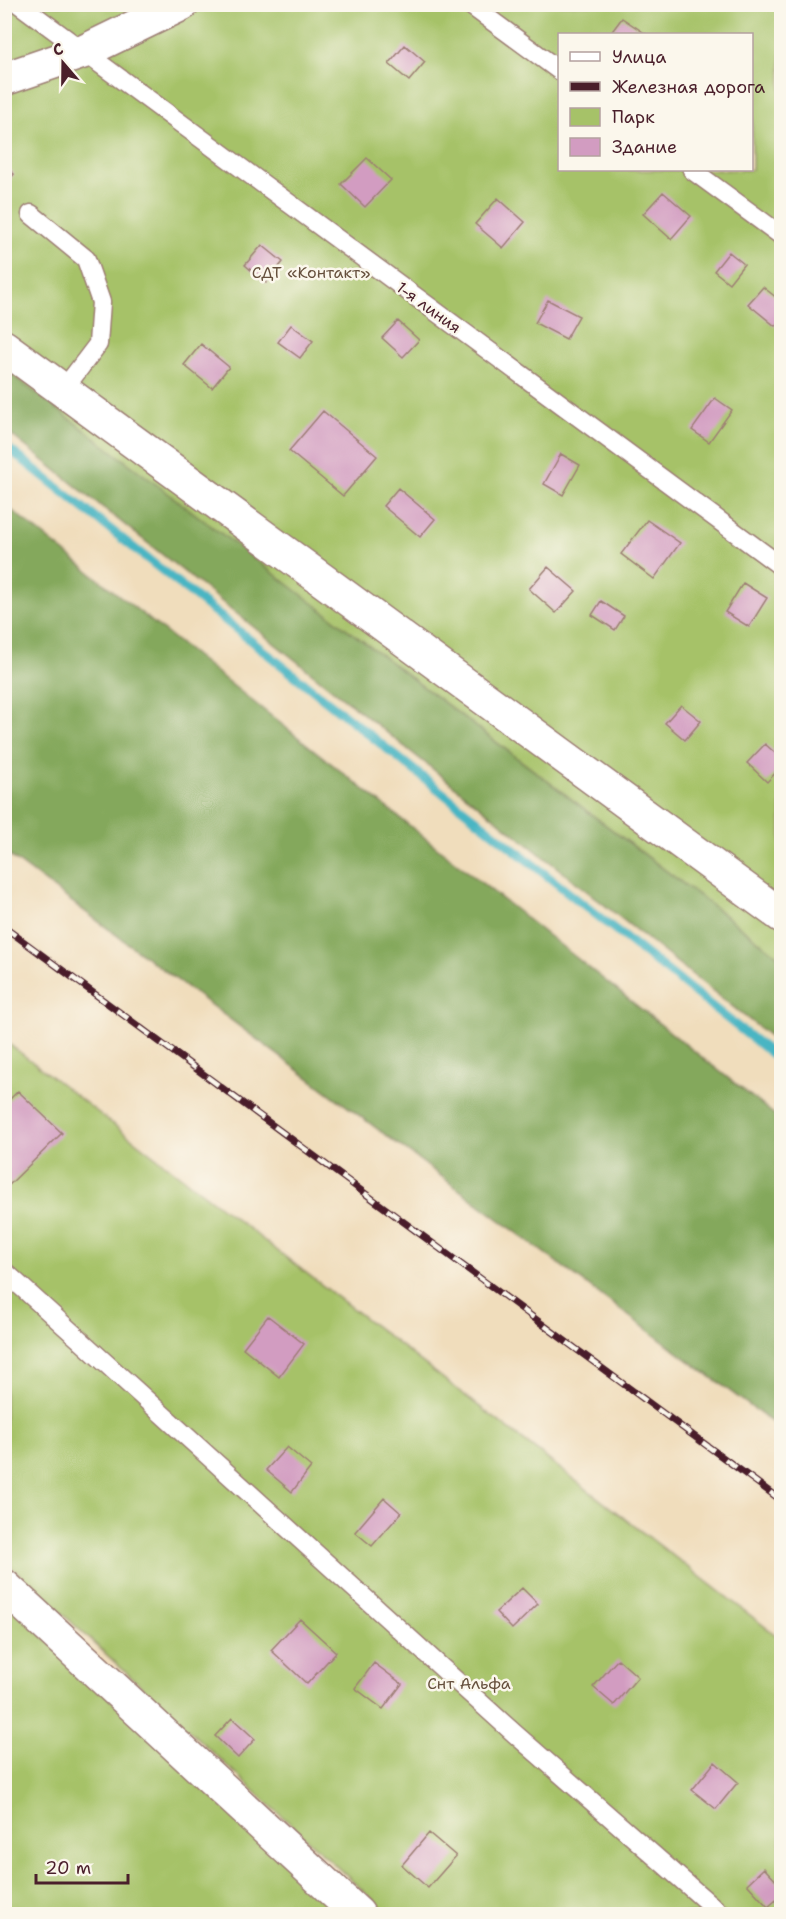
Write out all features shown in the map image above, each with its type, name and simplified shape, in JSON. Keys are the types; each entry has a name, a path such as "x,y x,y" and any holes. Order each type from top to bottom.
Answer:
{"street":[{"path":"4,79 83,52 182,4"},
{"path":"4,347 782,916"},
{"path":"4,1586 358,1914"}],"lane":[{"name":"1-я линия","path":"20,4 782,567"},
{"path":"469,4 558,70"},
{"path":"693,171 782,236"},
{"path":"31,214 86,259 101,302 98,344 63,390"},
{"path":"4,1271 515,1734 721,1914"}],"green space":[{"name":"СДТ «Контакт»","path":"5,5 781,5 781,958 335,620 5,379"},
{"path":"4,369 781,958 781,1045 5,430"},
{"path":"5,505 781,1120 781,1429 5,852"},
{"name":"Снт Альфа","path":"4,1040 781,1639 781,1914 388,1914 5,1561"},
{"path":"5,1601 341,1914 5,1914"}],"building":[{"path":"622,18 644,33 611,33"},
{"path":"405,45 425,62 409,81 389,64"},
{"path":"367,158 391,180 365,207 341,184"},
{"path":"4,166 14,174 4,186"},
{"path":"663,192 691,216 671,239 643,214"},
{"path":"498,198 525,222 503,248 475,224"},
{"path":"262,245 283,262 266,283 245,265"},
{"path":"729,252 744,264 729,283 714,271"},
{"path":"763,287 782,302 782,319 775,326 748,304"},
{"path":"548,300 579,316 566,339 535,323"},
{"path":"398,321 419,340 403,357 382,338"},
{"path":"291,325 313,341 300,358 278,342"},
{"path":"201,344 229,367 212,388 184,365"},
{"path":"715,398 732,410 709,442 692,430"},
{"path":"323,411 377,456 343,496 289,451"},
{"path":"561,454 580,465 563,495 544,484"},
{"path":"398,488 435,519 420,537 383,506"},
{"path":"647,520 680,543 654,579 621,554"},
{"path":"548,567 576,591 556,613 529,589"},
{"path":"743,583 767,598 749,627 725,612"},
{"path":"601,601 624,616 615,630 592,615"},
{"path":"681,705 701,721 685,740 665,723"},
{"path":"765,744 782,759 782,766 767,782 747,763"},
{"path":"18,1091 62,1133 4,1190 4,1105"},
{"path":"268,1316 304,1344 279,1377 243,1348"},
{"path":"287,1447 311,1467 292,1492 266,1470"},
{"path":"384,1498 401,1513 372,1546 355,1532"},
{"path":"522,1588 538,1604 512,1629 496,1612"},
{"path":"300,1619 336,1652 307,1684 271,1650"},
{"path":"618,1659 638,1677 614,1705 593,1687"},
{"path":"374,1663 402,1684 383,1709 355,1688"},
{"path":"232,1718 255,1739 238,1758 215,1736"},
{"path":"715,1762 738,1782 716,1809 692,1790"},
{"path":"429,1833 456,1856 428,1888 402,1865"},
{"path":"764,1868 782,1887 782,1895 768,1907 747,1884"}],"waterway":[{"path":"4,445 782,1062"}],"railway":[{"path":"4,927 782,1501"}]}
